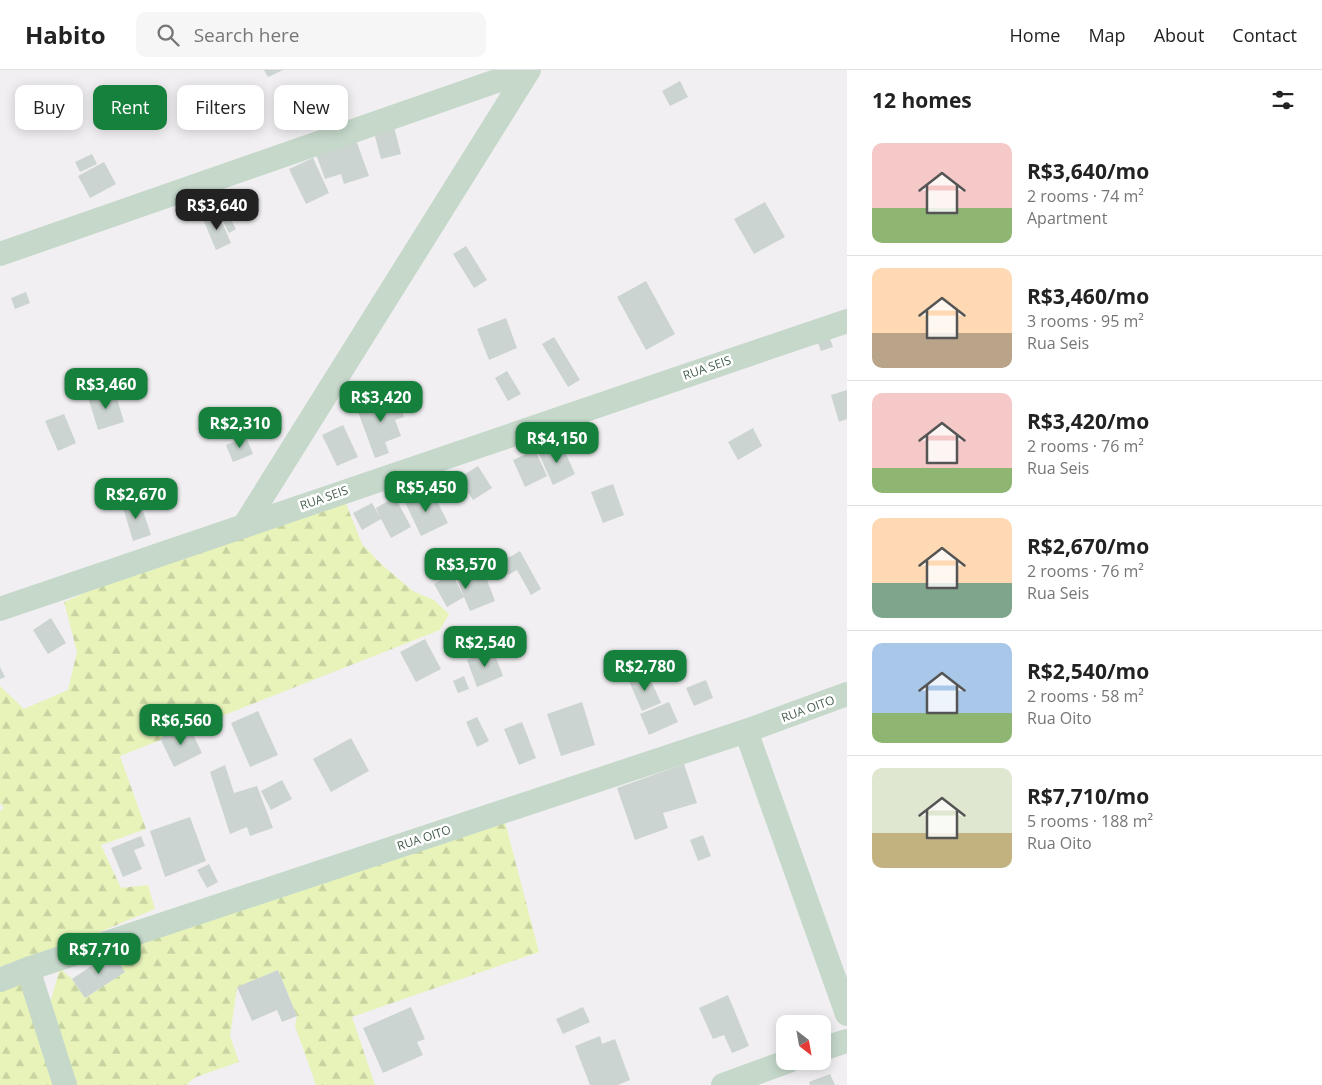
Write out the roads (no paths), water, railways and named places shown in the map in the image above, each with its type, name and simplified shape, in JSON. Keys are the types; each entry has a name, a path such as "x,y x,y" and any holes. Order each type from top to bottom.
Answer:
{"street":[{"path":"0,254 528,70"},
{"path":"244,526 528,70"},
{"name":"RUA SEIS","path":"0,609 847,321"},
{"name":"RUA OITO","path":"0,980 28,969 746,731 847,694"},
{"path":"746,731 847,1014"},
{"path":"28,969 65,1085"},
{"path":"831,1046 847,1041"},
{"path":"723,1085 776,1066"}]}
